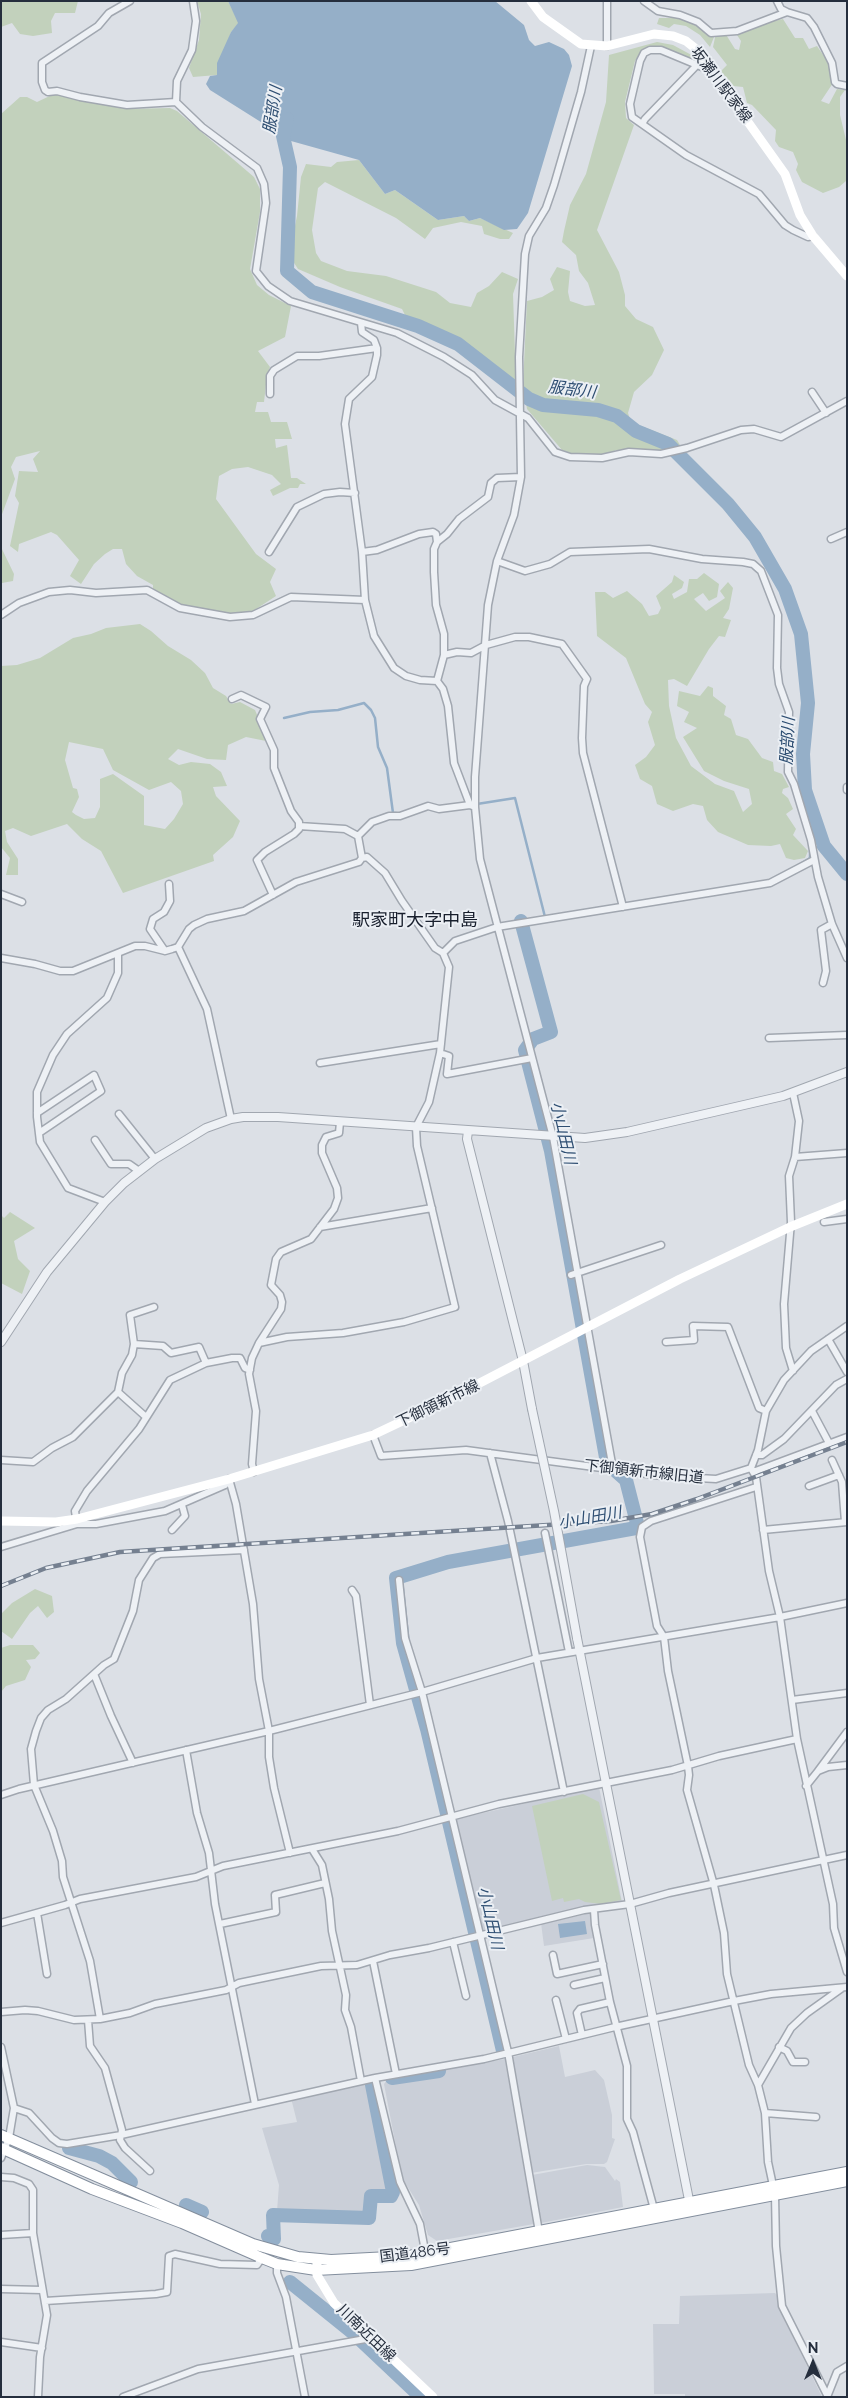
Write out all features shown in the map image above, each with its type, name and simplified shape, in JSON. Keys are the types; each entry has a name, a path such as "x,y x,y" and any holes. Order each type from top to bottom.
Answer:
{"highway":[{"name":"国道486号","path":"5,2137 253,2244 274,2251 317,2259 409,2256 426,2258"},
{"name":"国道486号","path":"2,2152 182,2223 277,2264 316,2270 411,2265 426,2258 690,2206 774,2191 847,2181"},
{"name":"国道486号","path":"774,2191 847,2172"},
{"name":"国道486号","path":"540,2236 654,2209 690,2206"}],"main road":[{"name":"坂瀬川駅家線","path":"531,1 543,16 570,38 581,44 607,46 654,34 673,36 686,41 785,174 800,215 813,236 847,276"},
{"name":"下御領新市線","path":"1,1522 77,1521 254,1472 373,1435 449,1399 680,1279 790,1227 846,1207"},
{"path":"316,2270 317,2259"},
{"name":"川南近田線","path":"316,2270 320,2281 334,2303 368,2339 434,2397"}],"street":[{"path":"130,1 109,13 98,26 42,64 42,82 45,90 48,92 57,91 80,98 127,105 176,102 202,127 257,168 264,184 266,203 256,271 268,286 290,301 397,333 444,357 472,376 495,400 528,418 555,452 570,457 602,458 630,452 661,454 687,448 741,430 754,429 781,438 847,401"},
{"path":"176,102 177,81 192,50 196,21 193,1"},
{"path":"607,1 607,46"},
{"path":"644,1 658,11 680,15 698,22 711,32 737,31 786,12"},
{"path":"777,1 781,9 786,12 807,18 814,27 832,63 835,82 847,86"},
{"path":"591,46 554,185 546,208 528,236 519,357 521,477 514,515 497,561 488,605 472,806 480,859 553,1137 574,1275 587,1328 613,1469"},
{"path":"642,124 644,118 702,64 661,50 650,50 644,53 640,61 630,104 632,117 686,155 759,194 784,225 808,237 813,236"},
{"path":"361,323 362,332 374,340 377,348 372,377 349,398 345,424 362,552 365,600 374,636 394,668 406,676 420,680 437,681 443,689 448,706 454,763 472,806"},
{"path":"270,394 270,376 274,370 298,356 319,356 377,348"},
{"path":"812,392 826,413"},
{"path":"437,681 444,655 444,634 436,605 434,549 437,542 447,534 459,519 488,497 491,483 497,478 521,477"},
{"path":"269,552 297,507 324,494 340,492 355,494"},
{"path":"362,552 377,550 419,534 433,532 436,534 437,542"},
{"path":"831,539 847,532"},
{"path":"497,561 525,571 550,564 570,552 649,549 702,559 743,562 753,564 761,571 778,615 777,668 779,684 789,712 788,772 794,784 811,840 814,860 832,924 847,958"},
{"path":"1,615 19,603 49,592 70,590 96,593 147,590 180,608 230,617 253,615 291,597 365,600"},
{"path":"444,655 457,652 470,653 486,645 515,638 529,637 562,644 587,679 584,686 583,753 624,907"},
{"path":"232,699 241,695 266,707 260,719 274,750 274,768 291,811 299,822 299,826 294,834 265,852 257,860 273,895"},
{"path":"358,836 372,822 389,816 400,816 428,806 439,809 472,806"},
{"path":"299,826 346,829 358,836 362,858"},
{"path":"1,958 60,971 73,971 135,946 145,946 165,951 178,947 189,929 194,925 244,911 296,882 359,862 362,858 367,857 385,873 435,948 443,953 449,967 440,1053 429,1102 416,1127 417,1146 455,1307 404,1322 343,1333 286,1337 259,1343"},
{"path":"443,953 455,941 498,927 770,883 814,860"},
{"path":"165,951 150,929 152,919 164,912 170,901 169,884"},
{"path":"1,894 22,902"},
{"path":"823,983 826,971 822,930 832,924"},
{"path":"178,947 207,1008 231,1119"},
{"path":"105,1202 68,1188 40,1142 36,1113 36,1092 53,1055 67,1034 107,998 118,973 118,954"},
{"path":"768,1038 847,1035"},
{"path":"320,1064 441,1044"},
{"path":"440,1053 449,1056 447,1074 532,1058"},
{"path":"2,1336 47,1272 105,1202 155,1159 206,1128 231,1119 278,1117 586,1138 627,1132 738,1108 793,1093 847,1072"},
{"path":"36,1113 94,1075 101,1091 39,1133"},
{"path":"793,1093 799,1121 795,1157 789,1176 790,1227 784,1304 786,1348 793,1371"},
{"path":"120,1114 155,1159"},
{"path":"254,1472 252,1464 256,1411 250,1382 250,1370 252,1358 259,1343 282,1302 280,1294 271,1286 276,1260 281,1252 311,1238 334,1209 338,1198 337,1188 322,1152 322,1145 326,1137 339,1133 340,1122"},
{"path":"468,1131 467,1139 523,1361 690,2206"},
{"path":"95,1140 111,1164 129,1164 139,1171"},
{"path":"795,1157 847,1154"},
{"path":"320,1227 432,1208"},
{"path":"824,1222 847,1219"},
{"path":"574,1275 582,1270 661,1245"},
{"path":"1,1460 33,1462 52,1448 73,1437 118,1392 122,1374 132,1355 134,1344 130,1315 154,1307"},
{"path":"666,1342 694,1340 693,1326 728,1327 759,1408 766,1410"},
{"path":"847,1326 811,1351 784,1380 766,1410 752,1470 769,1572 780,1617 797,1739 824,1860 832,1904 834,1928 847,1972"},
{"path":"828,1339 847,1372"},
{"path":"134,1344 163,1346 171,1353 199,1347 206,1363"},
{"path":"77,1521 75,1511 87,1491 139,1429 170,1380 206,1363 240,1358 245,1368 250,1370"},
{"path":"756,1455 762,1455 784,1438 836,1386 846,1382"},
{"path":"118,1392 146,1417"},
{"path":"812,1411 829,1444"},
{"name":"下御領新市線旧道","path":"373,1435 381,1456 466,1450 693,1479 716,1479 752,1470 847,1437"},
{"path":"490,1453 537,1658 564,1792"},
{"path":"763,1530 846,1522 844,1496 839,1475 832,1460"},
{"path":"809,1486 839,1475"},
{"path":"1,1546 77,1521 105,1522 165,1511 225,1485 229,1479"},
{"path":"229,1479 236,1504 253,1604 259,1679 269,1731 269,1757 274,1788 290,1853"},
{"path":"756,1487 651,1521 642,1527 640,1537 657,1626 664,1636 668,1671 688,1766 687,1790 714,1885 724,1932 727,1974 749,2064 758,2086 765,2113 768,2162 774,2191 776,2246 782,2306 827,2396"},
{"path":"172,1530 185,1516 182,1505"},
{"path":"546,1536 568,1652"},
{"path":"100,2019 90,1961 63,1876 62,1861 53,1831 34,1785 31,1749 41,1718 48,1710 66,1699 114,1659 133,1611 139,1580 153,1558 160,1554 244,1550"},
{"path":"399,1580 405,1638 422,1692 508,2052 540,2236"},
{"path":"352,1590 356,1596 370,1705"},
{"path":"1,1795 34,1785 269,1731 422,1692 537,1658 758,1619 780,1617 847,1603"},
{"path":"94,1674 133,1762"},
{"path":"792,1700 847,1694"},
{"path":"806,1786 847,1732"},
{"path":"1,1923 72,1902 211,1872 223,1866 312,1849 499,1804 688,1766 720,1756 797,1739"},
{"path":"186,1750 197,1813 209,1853 220,1924 255,2104"},
{"path":"818,1771 828,1767 847,1765"},
{"path":"312,1849 322,1865 332,1931 346,1995 345,2010 351,2027 361,2081"},
{"path":"1,2012 38,2011 74,2020 100,2019 130,2013 156,2004 226,1990 239,1983 321,1966 341,1966 373,1961 390,1955 480,1936 584,1910 630,1904 669,1892 714,1885 847,1856"},
{"path":"220,1924 276,1912 275,1895 325,1883"},
{"path":"594,1910 595,1925 615,2027 627,2066 627,2119 633,2132 654,2209"},
{"path":"37,1913 47,1974"},
{"path":"453,1942 466,1996"},
{"path":"553,1955 557,1974 603,1964"},
{"path":"373,1961 396,2074"},
{"path":"574,1985 605,1978"},
{"path":"14,2108 29,2113 59,2143 121,2135 361,2081 484,2059 652,2018 734,2001 771,1994 845,1987"},
{"path":"758,2086 779,2047 796,2023 845,1987"},
{"path":"556,2000 566,2039"},
{"path":"582,2035 577,2014 580,2009 610,2002"},
{"path":"88,2020 90,2046 105,2068 122,2130 120,2140 150,2171"},
{"path":"1,2046 14,2108 2,2152"},
{"path":"779,2047 787,2052 793,2062 805,2062"},
{"path":"376,2078 400,2182 420,2224 426,2258"},
{"path":"765,2113 816,2117"},
{"path":"1,2176 14,2178 29,2184 34,2190 33,2233 47,2315 38,2397"},
{"path":"1,2235 33,2233"},
{"path":"45,2301 167,2292 169,2256 175,2254 220,2264 257,2266 262,2258"},
{"path":"277,2264 277,2273 286,2298 305,2397"},
{"path":"1,2289 42,2290"},
{"path":"123,2397 198,2369 368,2339"},
{"path":"1,2342 42,2348"},
{"path":"827,2396 837,2372 847,2366"}],"shaded area":[{"path":"599,1787 622,1902 602,1907 585,1906 484,1932 481,1930 456,1819"},
{"path":"587,1912 590,1913 594,1938 544,1946 541,1923"},
{"path":"559,2046 565,2077 595,2070 604,2080 612,2115 612,2138 615,2139 607,2162 604,2164 586,2164 531,2173 513,2057"},
{"path":"505,2059 534,2224 437,2241 428,2235 419,2205 402,2178 384,2084 387,2080"},
{"path":"368,2083 390,2191 370,2192 367,2214 363,2215 277,2211 279,2185 262,2128 297,2122 291,2098"},
{"path":"587,2165 605,2167 615,2181 616,2179 620,2182 623,2207 541,2223 532,2175"},
{"path":"775,2293 779,2308 822,2397 685,2397 685,2394 654,2394 653,2324 679,2324 680,2296"}],"green space":[{"path":"1,1 78,1 75,13 55,13 51,21 52,33 33,36 20,34 12,23 1,27"},
{"path":"197,1 228,1 239,23 231,32 217,75 193,77 189,68 199,40 201,14"},
{"path":"659,18 676,18 690,22 714,37 710,47 700,35 686,26 674,24 669,28 657,24"},
{"path":"783,19 795,38 803,38 809,49 817,46 830,65 833,83 821,101 829,104 837,89 845,90 840,97 840,115 847,144 846,181 839,187 823,193 802,182 796,170 798,164 793,152 779,147 775,141 776,130 752,105 747,103 743,87 733,86 721,71 727,65 713,47 716,33 725,33 735,49 739,50 741,41 737,35 757,25"},
{"path":"657,42 673,45 697,58 695,62 675,52 652,48 642,50 635,61 625,102 626,118 634,125 597,230 619,272 625,295 625,306 636,319 653,327 664,350 652,375 634,392 628,413 631,422 677,440 680,445 660,451 616,450 606,455 576,455 562,450 527,409 523,384 527,301 542,297 554,290 550,279 557,267 570,271 568,292 570,301 585,306 595,305 588,283 579,271 576,255 562,242 570,205 586,174 606,102 609,55"},
{"path":"54,94 125,109 170,108 177,111 254,177 260,189 260,212 250,269 257,285 269,295 291,306 285,337 258,351 270,367 264,402 257,402 255,412 268,412 271,422 287,422 292,439 275,439 276,448 287,445 291,478 297,478 306,484 300,484 298,488 290,488 273,496 270,490 281,484 272,475 248,467 232,469 219,476 216,499 256,554 276,569 270,582 276,596 250,613 229,615 173,605 153,593 153,585 137,576 126,564 122,549 113,549 105,554 94,564 81,584 70,576 79,560 57,535 51,532 19,544 18,552 10,546 19,503 15,496 19,471 38,472 33,459 40,451 16,457 11,467 15,479 1,517 1,114 20,97 27,97 37,102"},
{"path":"359,160 385,194 395,190 438,220 464,216 469,221 480,218 513,233 509,239 500,239 484,234 482,226 461,222 433,228 425,239 396,218 325,182 318,188 312,230 316,253 321,261 347,271 386,276 436,292 450,303 471,307 477,293 489,286 502,272 518,279 513,294 516,383 492,362 463,343 407,319 402,309 340,287 298,269 289,255 297,216 301,177 306,164 331,167 337,162"},
{"path":"1,547 14,574 13,581 2,583"},
{"path":"704,573 719,584 717,597 709,601 703,593 694,599 706,611 725,598 720,591 728,582 733,588 729,609 723,618 731,620 725,637 719,636 687,686 674,679 668,680 669,706 676,738 691,766 715,784 734,791 743,812 752,804 749,789 724,781 704,771 683,737 697,728 684,722 689,712 677,706 679,691 700,696 708,686 713,688 713,696 726,706 724,715 731,719 736,735 748,739 762,758 773,762 774,771 782,774 789,787 783,789 782,793 788,798 793,809 786,814 796,829 793,835 808,851 805,858 794,860 786,858 780,844 771,846 748,845 718,832 707,820 703,806 693,804 673,811 657,804 652,786 640,779 635,765 646,757 655,745 648,722 652,712 645,704 626,658 597,636 595,592 605,592 613,598 627,591 642,604 649,616 658,614 661,608 656,596 672,582 674,575 684,582 682,588 672,594 674,599 687,592 689,579 697,579"},
{"path":"140,624 168,646 191,660 205,673 213,688 226,696 231,704 240,702 255,710 266,741 246,737 228,745 226,760 207,759 178,749 168,759 179,765 191,762 210,764 221,772 227,786 213,787 216,796 240,821 233,837 213,855 214,861 123,893 101,851 82,839 67,824 31,836 13,828 5,831 7,842 18,859 18,875 6,875 10,858 1,847 1,666 17,665 40,658 73,638 106,628","holes":["69,742 103,749 113,770 149,790 171,782 181,791 183,804 165,829 144,825 144,796 113,774 100,779 100,807 95,818 84,819 72,812 79,797 77,789 73,788 65,760"]},
{"path":"10,1212 35,1228 14,1241 18,1259 30,1271 22,1294 1,1283 1,1215 4,1218"},
{"path":"35,1589 52,1596 54,1612 47,1618 38,1606 30,1613 12,1639 1,1631 2,1613 12,1603"},
{"path":"10,1645 33,1645 40,1653 35,1659 26,1660 31,1667 25,1680 6,1686 1,1692 1,1648"},
{"path":"583,1794 599,1802 621,1900 601,1904 585,1902 579,1899 564,1902 563,1898 552,1901 532,1806"}],"water":[{"path":"228,1 495,1 524,25 529,40 535,46 549,42 564,49 569,55 572,66 528,213 517,229 504,230 480,218 469,221 464,216 438,220 395,190 385,194 359,160 291,141 210,90 206,84 210,76 217,75 217,63 231,32 238,23"},
{"path":"585,1921 587,1934 560,1938 558,1924"}],"waterway":[{"name":"服部川","path":"287,119 283,136 290,167 287,271 312,292 418,326 458,344 529,399 543,405 598,410 617,416 636,431 668,444 728,504 755,537 785,589 801,634 808,703 803,754 805,790 824,846 847,874"},
{"path":"284,718 310,712 338,710 364,703 371,710 375,718 378,747 387,768 393,813 396,813"},
{"path":"477,804 515,798 545,917"},
{"path":"813,848 824,846"},
{"path":"797,866 810,858 810,851"},
{"name":"小山田川","path":"503,2051 427,1729 403,1643 396,1578 448,1562 636,1528 637,1523 626,1480 607,1463 551,1151 525,1050 533,1039 551,1032 521,921"},
{"name":"小山田川","path":"392,2078 439,2071"},
{"name":"小山田川","path":"268,2236 274,2239 273,2215 369,2218 371,2196 391,2196 393,2192 372,2085"},
{"name":"小山田川","path":"69,2148 99,2156 112,2163 131,2182"},
{"name":"小山田川","path":"186,2205 202,2212"},
{"path":"290,2282 352,2332 421,2397"}],"railway":[{"path":"1,1586 46,1568 120,1552 611,1521 652,1514 697,1499 847,1442"}],"district":[{"name":"駅家町大字中島","path":"415,921"}]}
